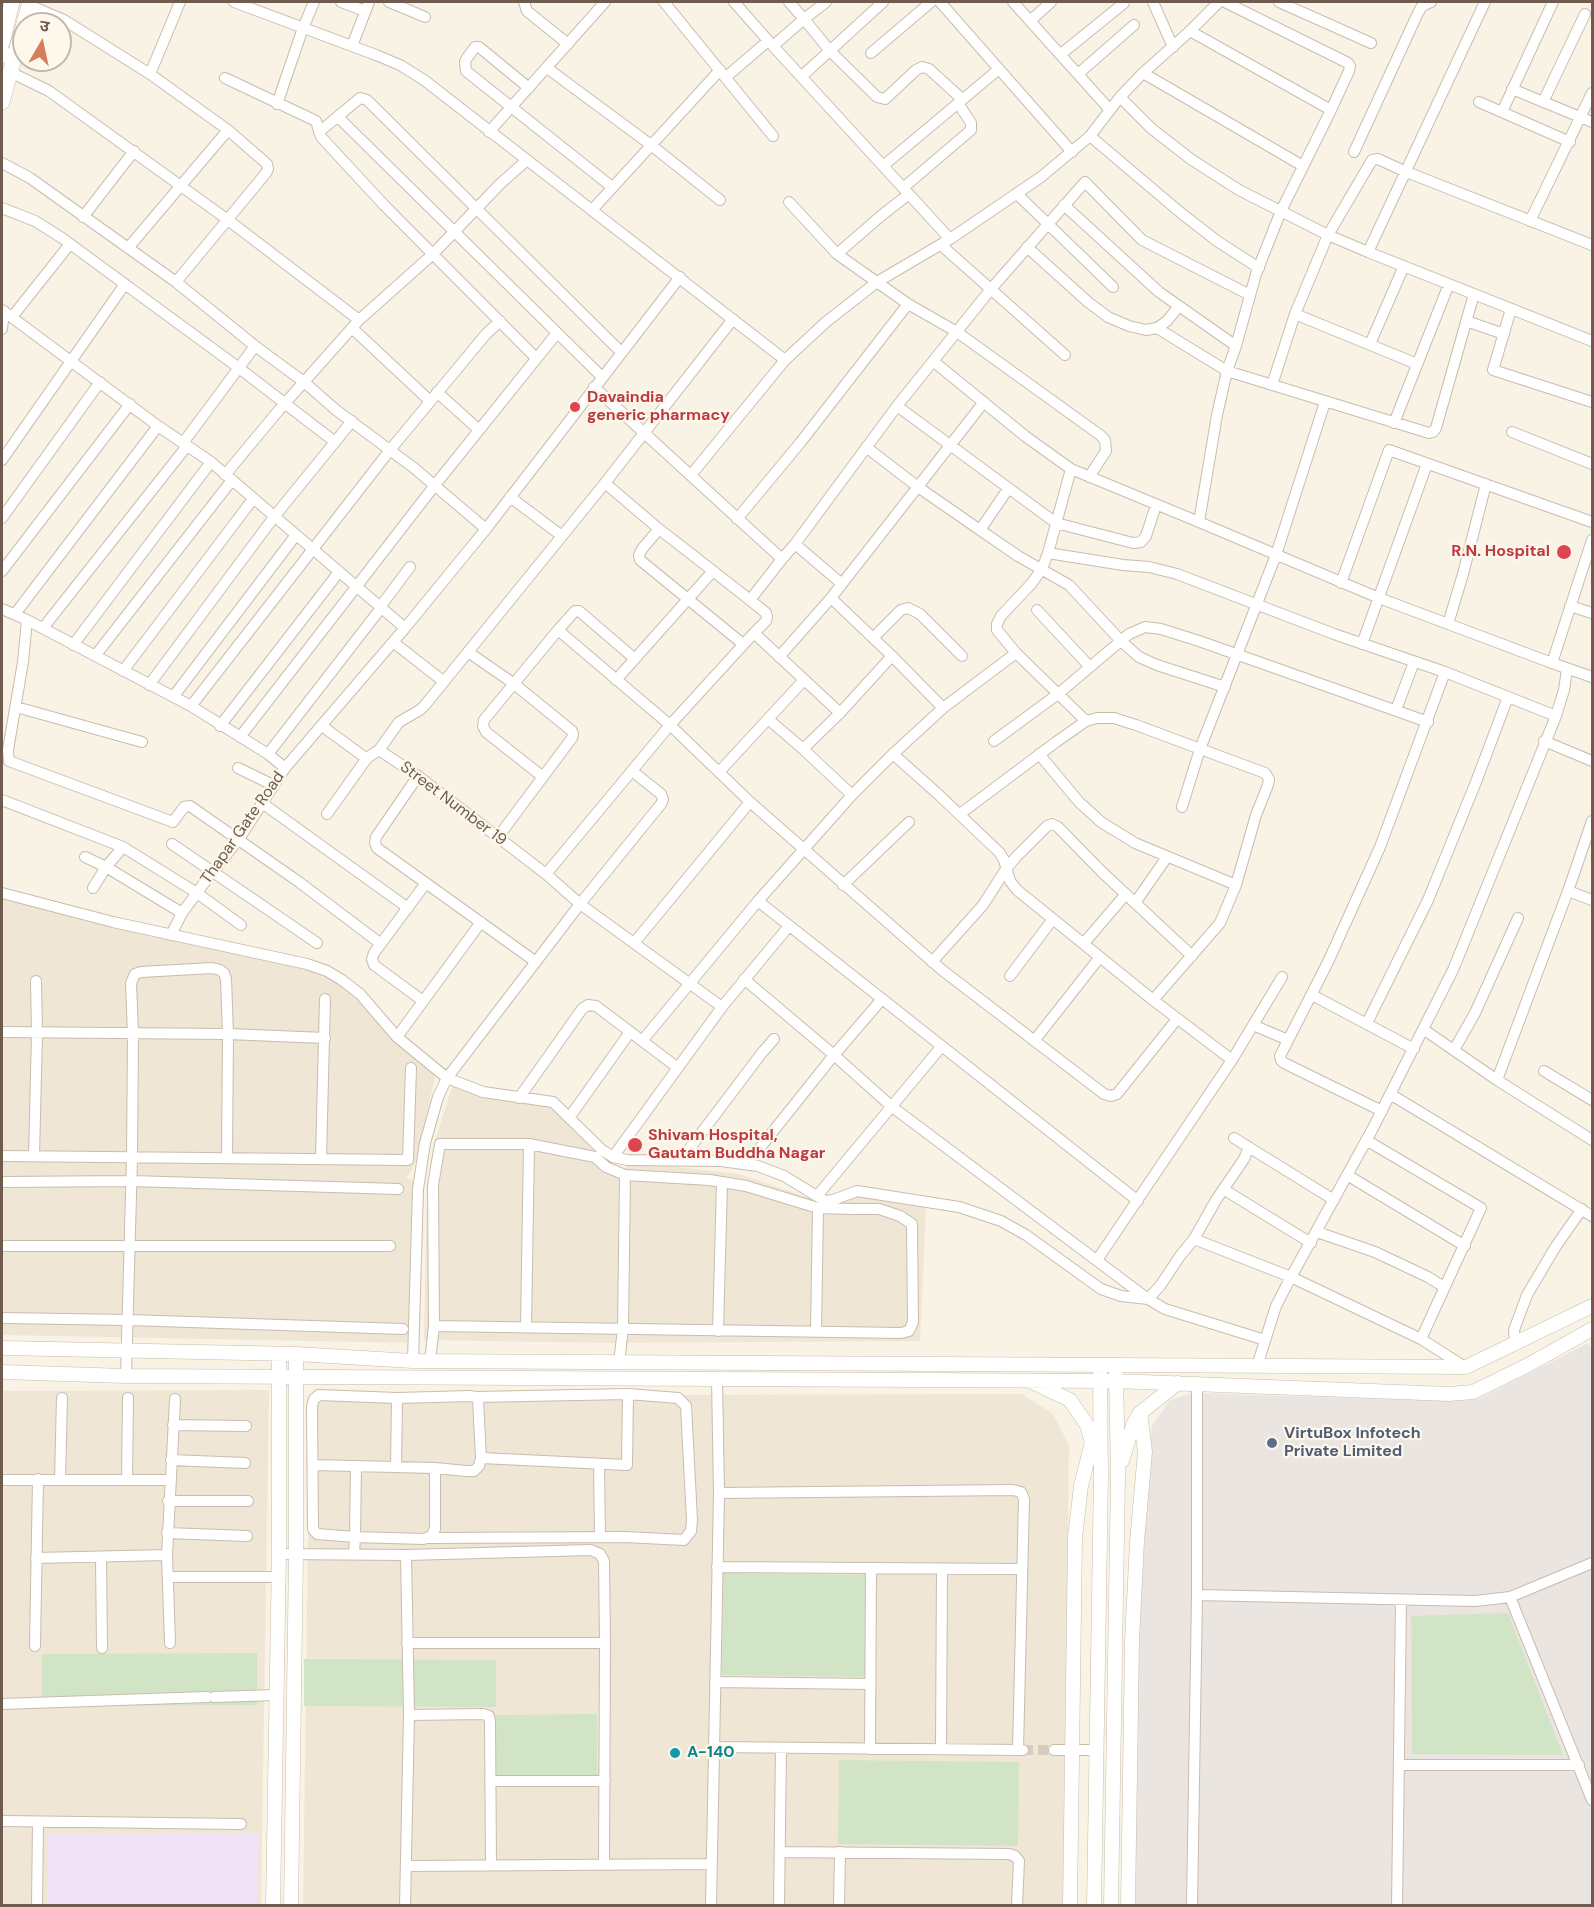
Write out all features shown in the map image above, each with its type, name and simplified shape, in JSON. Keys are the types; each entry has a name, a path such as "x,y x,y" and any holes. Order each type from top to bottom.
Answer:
{"main road":[{"path":"2,37 12,2"},
{"path":"2,102 8,62"}],"street":[{"path":"150,74 180,2"},
{"path":"234,2 400,65 424,80 785,360"},
{"path":"277,104 314,2"},
{"path":"341,2 367,6 352,46"},
{"path":"389,2 425,17"},
{"path":"489,132 605,2"},
{"path":"664,2 773,136"},
{"path":"734,2 906,191 945,242 991,289 1065,355"},
{"path":"789,2 830,51 880,99 885,99 922,67 929,69 960,101 971,123 971,130 837,254"},
{"path":"592,210 651,145 723,74 826,2"},
{"path":"801,77 884,2"},
{"path":"871,53 931,2"},
{"path":"940,2 1072,152"},
{"path":"1013,2 1110,110"},
{"path":"1031,20 1051,2"},
{"path":"1153,2 1173,47"},
{"path":"691,475 785,360 826,322 877,282 1018,195 1072,152 1090,136 1143,73 1219,2"},
{"path":"1199,522 1217,415 1227,371 1250,295 1281,211 1349,71 1348,63 1225,2"},
{"path":"1279,2 1371,43"},
{"path":"1354,152 1418,13 1422,6 1431,2"},
{"path":"1368,252 1485,2"},
{"path":"1502,112 1553,2"},
{"path":"29,3 64,20 150,74 228,130 267,164 268,169 177,282"},
{"path":"522,3 527,11 568,44"},
{"path":"1061,54 1124,3"},
{"path":"1543,102 1586,14"},
{"path":"1078,74 1134,25"},
{"path":"1190,31 1331,110"},
{"path":"529,88 479,47 470,53 465,62 466,71 612,188"},
{"path":"8,62 228,220 356,324 434,396 478,430"},
{"path":"548,68 720,200"},
{"path":"883,166 999,69"},
{"path":"1143,73 1303,166"},
{"path":"225,78 316,121 321,137 384,206 536,358"},
{"path":"1512,90 1593,122"},
{"path":"1530,221 1593,93"},
{"path":"319,132 360,98 367,100 621,352"},
{"path":"1120,98 1152,129 1192,160 1239,190 1328,235 1593,341"},
{"path":"1479,102 1570,142"},
{"path":"338,117 602,377"},
{"path":"128,248 228,130"},
{"path":"1090,136 1181,213 1217,241 1259,268"},
{"path":"83,217 134,151"},
{"path":"1272,385 1295,314 1328,235 1372,160 1378,159 1593,245"},
{"path":"95,656 285,403 356,324 433,254 500,183 527,160"},
{"path":"2,163 30,178 177,282 255,346 435,485 486,529"},
{"path":"750,600 933,361 991,289 1085,182 1142,240 1250,295"},
{"path":"1018,195 1113,287"},
{"path":"789,202 837,254 908,304 957,332 1105,440 1106,451 1089,477"},
{"path":"1064,205 1160,292 1236,345"},
{"path":"2,208 35,221 70,244 239,368 334,442"},
{"path":"2,329 6,313 70,244"},
{"path":"1027,248 1088,302 1108,317 1129,326 1146,330 1157,328 1167,321 1179,306"},
{"path":"1370,344 1404,266"},
{"name":"Thapar Gate Road","path":"171,935 182,913 239,839 285,768 486,529 680,277"},
{"path":"2,460 125,284"},
{"path":"1394,423 1449,284"},
{"path":"1157,328 1227,371 1429,433 1436,428 1474,294"},
{"path":"737,519 800,443 908,304"},
{"path":"1511,309 1493,370 1593,402"},
{"path":"6,313 158,426 211,462 405,628"},
{"path":"1295,314 1417,364"},
{"path":"327,814 367,758 379,750 399,722 420,710 468,652 605,483 733,319"},
{"path":"191,706 390,450 486,334 500,321"},
{"path":"1466,321 1504,334"},
{"path":"240,737 556,333"},
{"path":"43,628 185,444 255,346"},
{"path":"933,361 1025,436 1071,469 1341,583 1593,677"},
{"path":"2,518 100,382"},
{"path":"594,387 782,559"},
{"path":"779,657 831,598 984,402"},
{"path":"1182,807 1200,749 1276,555 1325,402"},
{"path":"2,571 130,404"},
{"path":"897,406 1056,523 1133,543 1141,542 1146,536 1156,505"},
{"path":"149,685 274,517 352,421"},
{"path":"15,614 158,426"},
{"path":"1512,432 1593,464"},
{"path":"866,447 980,530 1069,585 1139,657 1225,687"},
{"path":"1341,583 1389,450 1593,522"},
{"path":"73,645 211,462"},
{"path":"1362,644 1427,464"},
{"path":"1071,469 1042,569 1000,616 997,630 1016,653 1086,721"},
{"path":"546,874 670,725 766,621 766,613 659,529 605,483"},
{"path":"1448,624 1486,484"},
{"path":"980,530 1008,489"},
{"path":"510,497 562,536"},
{"path":"123,671 253,499"},
{"path":"659,529 642,549 639,555 640,560 743,644"},
{"path":"173,697 296,535"},
{"path":"1552,663 1593,540"},
{"path":"795,544 842,584"},
{"path":"1048,553 1149,567 1177,574 1362,644 1445,672 1556,716"},
{"path":"268,754 410,567"},
{"path":"616,680 713,571"},
{"path":"220,726 339,572"},
{"path":"831,598 943,708"},
{"path":"1570,606 1593,613"},
{"path":"873,638 901,610 908,608 920,614 962,656"},
{"path":"2,609 43,628 191,706 268,754 285,768"},
{"path":"1037,610 1090,667"},
{"path":"543,777 486,732 483,726 484,720 575,611 579,611 635,658"},
{"path":"27,620 9,761 173,822 184,807 190,806 299,882 381,944"},
{"path":"994,741 1058,694 1129,634 1145,627 1161,629 1428,722"},
{"path":"558,630 670,725 750,802 932,962 1104,1094 1111,1096 1117,1094 1177,1019"},
{"path":"754,633 840,713"},
{"path":"393,642 443,681"},
{"path":"468,652 513,683 573,734 498,837"},
{"path":"642,1041 758,901 852,795 892,754 943,708 1016,653"},
{"path":"803,748 840,713 892,656"},
{"path":"1396,710 1414,663"},
{"path":"1257,1366 1276,1306 1382,1111 1453,970 1556,716 1564,690 1567,669"},
{"path":"1382,1111 1284,1063 1280,1056 1312,995 1380,847 1445,672"},
{"path":"719,772 804,680"},
{"path":"1367,1023 1428,900 1508,697"},
{"path":"16,707 142,742"},
{"path":"960,814 1086,721 1097,718 1114,718 1265,773 1269,778 1236,885 1220,923 1153,1000"},
{"path":"768,719 803,748 852,795"},
{"path":"322,726 367,758"},
{"path":"1544,741 1593,760"},
{"name":"Street Number 19","path":"379,750 418,776 546,874 580,904 722,1008"},
{"path":"892,754 999,852 1010,881 1017,890 1177,1019 1232,1060"},
{"path":"1039,754 1079,802 1101,822 1135,843 1236,885"},
{"path":"238,768 273,785"},
{"path":"413,1361 418,1189 425,1143 438,1097 447,1078 580,904 661,804 663,798 661,794 632,771"},
{"path":"418,776 376,837 377,848 536,962"},
{"path":"2,801 123,847 197,893 241,925"},
{"path":"633,943 750,802"},
{"path":"262,803 408,908"},
{"path":"1497,1080 1593,821"},
{"path":"843,885 909,822"},
{"path":"932,962 983,904 1006,869 1047,826 1052,824 1058,827 1192,956"},
{"path":"172,844 317,943"},
{"path":"93,888 106,867 123,847"},
{"path":"85,857 106,867 182,913"},
{"path":"1135,903 1167,857"},
{"path":"423,1001 374,965 372,959 374,953 426,883"},
{"path":"1568,891 1593,900"},
{"path":"2,893 171,935 307,964 327,971 360,994 397,1037 447,1078 483,1092 553,1102 602,1150 613,1157 627,1160 721,1161 758,1166 784,1176 825,1201 856,1191 959,1207 1000,1221 1026,1235 1101,1289 1121,1296 1148,1299"},
{"path":"1084,943 1126,894"},
{"path":"758,901 1138,1201"},
{"path":"1454,1050 1475,1013 1518,918"},
{"path":"1010,976 1053,919"},
{"path":"397,1037 481,922"},
{"path":"613,1157 722,1008 789,926"},
{"path":"1034,1041 1100,957"},
{"path":"126,1376 131,1245 133,1034 131,983 135,974 212,968 224,973 228,1034 227,1158"},
{"path":"1097,1260 1232,1060 1282,977"},
{"path":"744,980 891,1106 1148,1299 1166,1309 1265,1340"},
{"path":"34,1156 36,981"},
{"path":"1312,995 1414,1049"},
{"path":"321,1160 325,999"},
{"path":"747,1164 882,999"},
{"path":"519,1098 582,1009 588,1005 596,1006 678,1068"},
{"path":"1253,1025 1288,1040"},
{"path":"1423,1029 1497,1080 1593,1140"},
{"path":"2,1032 228,1034 325,1038"},
{"path":"569,1118 630,1032"},
{"path":"681,1160 774,1039"},
{"path":"817,1196 942,1046"},
{"path":"2,1156 408,1160 411,1068"},
{"path":"1544,1071 1593,1100"},
{"path":"1390,1094 1593,1216"},
{"path":"1234,1138 1334,1200"},
{"path":"1366,1140 1481,1208 1421,1339"},
{"path":"430,1361 434,1326 433,1185 440,1144 530,1144 595,1157 606,1167 625,1175 723,1182 746,1186 818,1208 879,1209 900,1215 912,1224 913,1322 909,1331 901,1333 434,1326"},
{"path":"526,1327 530,1144"},
{"path":"1148,1299 1194,1239 1223,1189 1244,1159 1249,1147"},
{"path":"619,1362 623,1329 625,1175"},
{"path":"1347,1175 1464,1246"},
{"path":"2,1182 131,1181 399,1189"},
{"path":"718,1331 723,1182"},
{"path":"1223,1189 1311,1242"},
{"path":"816,1332 818,1208"},
{"path":"1515,1343 1514,1330 1527,1295 1556,1246 1582,1209"},
{"path":"1317,1232 1375,1252 1444,1287"},
{"path":"1194,1239 1291,1277 1421,1339 1466,1367"},
{"path":"2,1246 390,1246"},
{"path":"2,1318 403,1329"},
{"path":"2,1348 296,1354 413,1361 1466,1367 1515,1343 1588,1322"},
{"path":"2,1372 126,1376 1116,1381 1449,1394 1473,1392 1528,1365 1588,1322"},
{"path":"273,1905 279,1554 279,1354"},
{"path":"291,1905 296,1554 296,1354"},
{"path":"690,1379 691,1363"},
{"path":"1094,1905 1101,1475 1100,1366"},
{"path":"1111,1905 1118,1474 1116,1366"},
{"path":"711,1905 719,1493 717,1379"},
{"path":"1029,1381 1070,1400 1087,1425 1101,1475"},
{"path":"1118,1474 1133,1425 1140,1413 1178,1383"},
{"path":"1192,1905 1197,1595 1197,1384"},
{"path":"481,1458 627,1465 628,1394"},
{"path":"628,1394 678,1398 686,1406 691,1531 684,1540 600,1537 424,1539 317,1534 313,1529 312,1406 314,1399 319,1395 397,1398 476,1397 628,1394"},
{"path":"312,1465 474,1471 479,1466 481,1458 476,1397"},
{"path":"60,1480 62,1398"},
{"path":"127,1480 128,1398"},
{"path":"396,1467 397,1398"},
{"path":"170,1643 166,1555 175,1399"},
{"path":"1128,1905 1132,1641 1137,1542 1145,1452 1140,1413"},
{"path":"173,1425 246,1426"},
{"path":"1070,1905 1075,1537 1081,1486 1092,1442"},
{"path":"171,1460 245,1463"},
{"path":"599,1464 600,1537"},
{"path":"354,1554 356,1466"},
{"path":"428,1538 435,1529 435,1468"},
{"path":"34,1646 38,1479"},
{"path":"2,1480 169,1480"},
{"path":"714,1747 1021,1750 1024,1499 1021,1492 1012,1490 719,1493"},
{"path":"168,1501 248,1501"},
{"path":"167,1533 247,1536"},
{"path":"279,1554 406,1555 591,1550 600,1554 604,1561 604,1865"},
{"path":"36,1558 166,1555"},
{"path":"405,1905 409,1715 406,1555"},
{"path":"101,1558 102,1648"},
{"path":"1197,1595 1475,1601 1510,1597 1593,1563"},
{"path":"717,1567 1022,1569"},
{"path":"870,1749 872,1568"},
{"path":"941,1749 942,1569"},
{"path":"168,1577 278,1577"},
{"path":"1510,1597 1593,1800"},
{"path":"1397,1905 1401,1600"},
{"path":"407,1643 605,1643"},
{"path":"715,1682 870,1684"},
{"path":"2,1704 276,1695"},
{"path":"409,1715 483,1714 489,1716 490,1865"},
{"path":"779,1905 782,1748"},
{"path":"1054,1750 1097,1750"},
{"path":"1399,1765 1579,1766"},
{"path":"490,1781 605,1781"},
{"path":"2,1821 241,1824"},
{"path":"37,1905 38,1822"},
{"path":"780,1852 1009,1854 1015,1856 1019,1861 1017,1905"},
{"path":"839,1905 840,1852"},
{"path":"406,1866 712,1864"}],"shaded area":[{"path":"2,898 90,922 305,969 331,978 365,1007 390,1037 432,1070 435,1078 416,1160 406,1177 422,1186 416,1343 2,1335"},
{"path":"453,1084 548,1102 563,1113 591,1149 605,1162 623,1169 632,1164 642,1163 740,1174 832,1206 859,1194 926,1208 920,1341 609,1343 424,1340 427,1186 436,1137"},
{"path":"1588,1343 1592,1350 1592,1905 1131,1906 1132,1610 1152,1426 1170,1400 1192,1393 1451,1401 1479,1399"},
{"path":"269,1390 261,1905 2,1905 2,1391"},
{"path":"1022,1394 1053,1414 1069,1445 1063,1905 303,1906 310,1396"},
{"path":"48,1833 259,1834 257,1905 47,1905"}],"green space":[{"path":"723,1573 866,1575 865,1677 722,1675"},
{"path":"1508,1613 1563,1755 1412,1754 1411,1616"},
{"path":"257,1653 257,1705 42,1706 42,1654"},
{"path":"304,1659 496,1660 496,1707 304,1706"},
{"path":"597,1714 597,1775 496,1775 495,1715"},
{"path":"839,1760 1019,1762 1018,1846 838,1844"}],"tunnel":[{"path":"1023,1750 1054,1750"}],"place":[{"name":"Davaindia generic pharmacy","path":"575,407"},
{"name":"R.N. Hospital","path":"1564,552"},
{"name":"Shivam Hospital, Gautam Buddha Nagar","path":"635,1145"},
{"name":"VirtuBox Infotech Private Limited","path":"1272,1443"},
{"name":"A-140","path":"675,1753"}]}
